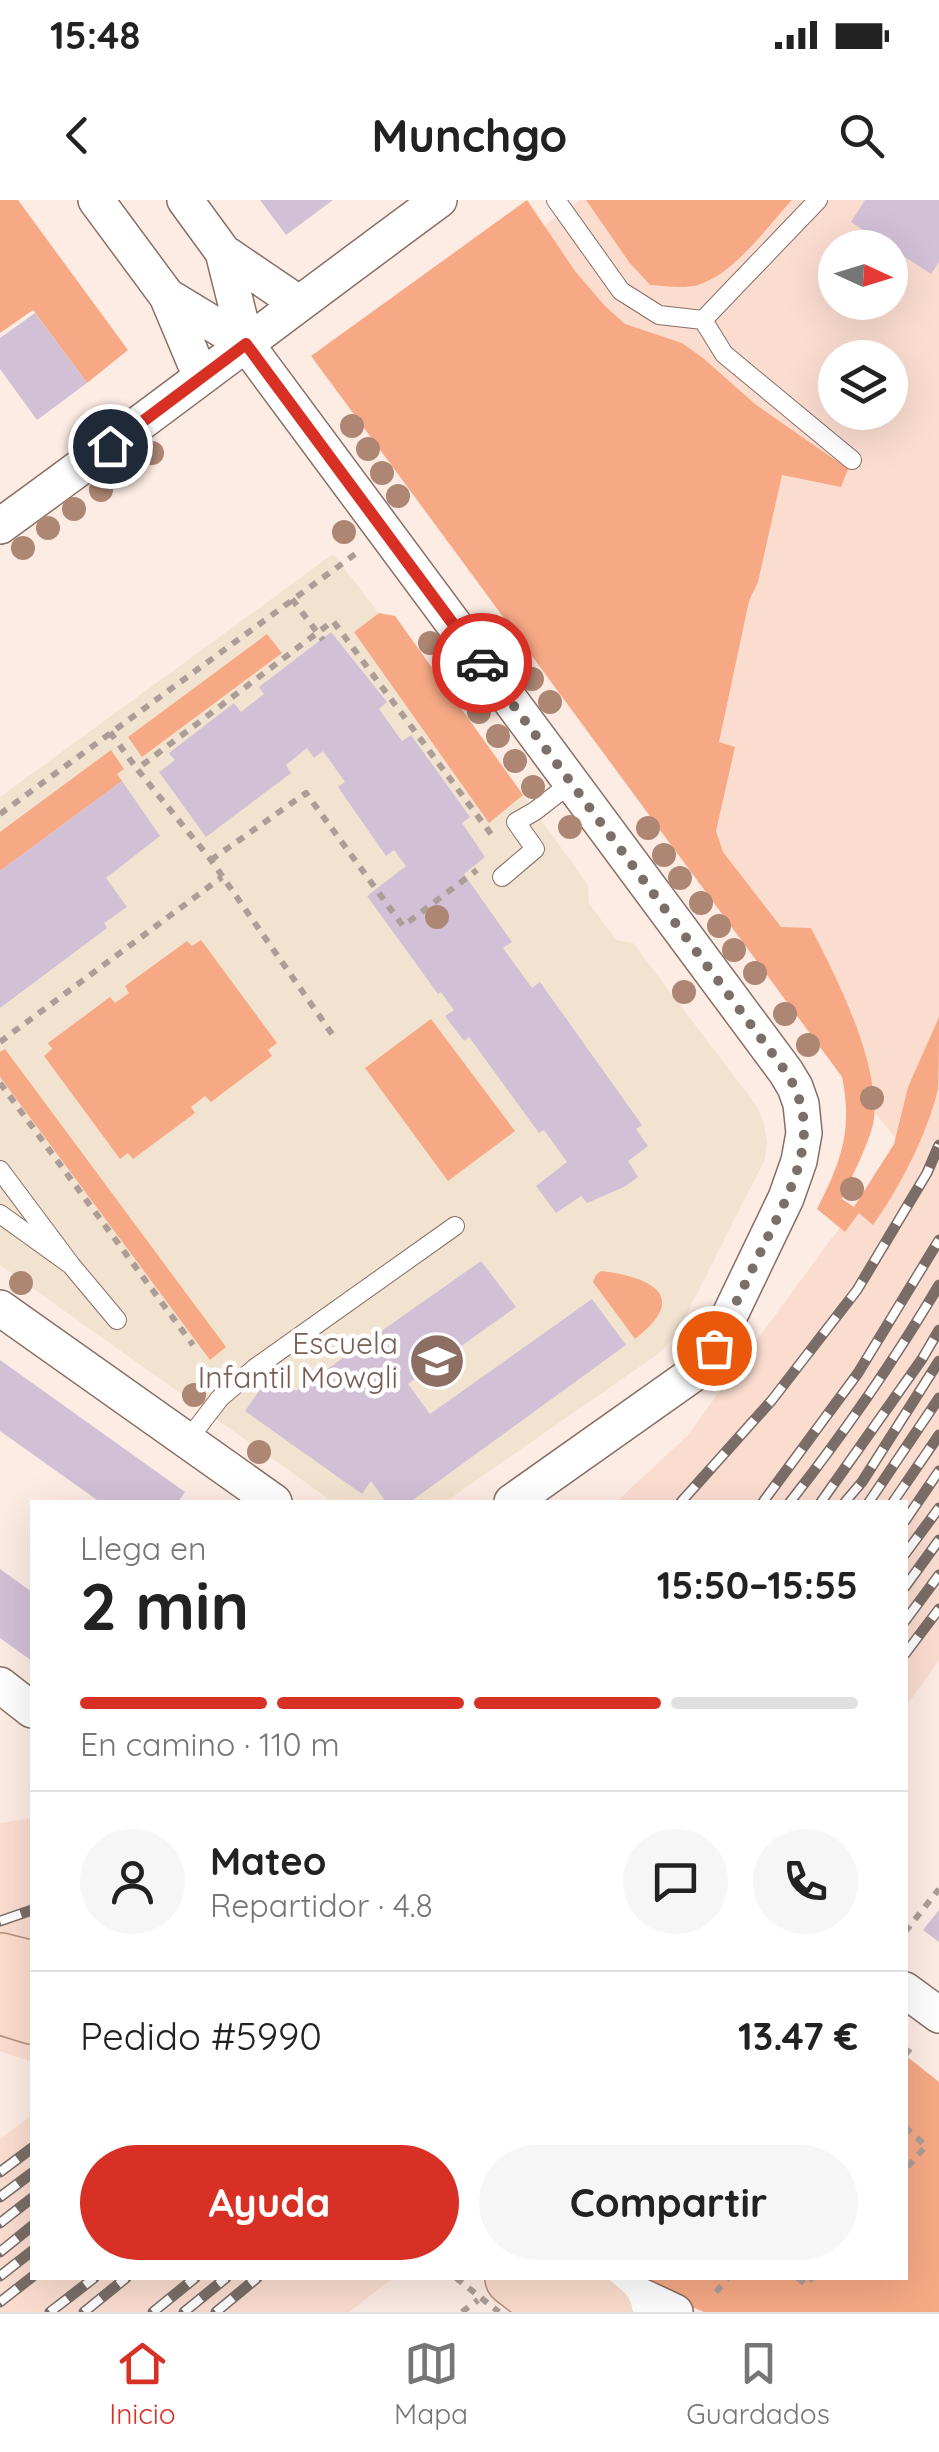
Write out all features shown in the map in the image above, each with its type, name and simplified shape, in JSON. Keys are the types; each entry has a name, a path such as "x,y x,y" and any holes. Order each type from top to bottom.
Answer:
{"main road":[{"path":"0,1961 30,1968"},
{"path":"0,2006 30,2015"},
{"path":"516,2280 556,2312"},
{"path":"567,2280 605,2312"}],"street":[{"path":"96,200 166,296 201,377"},
{"path":"185,200 223,252 298,303"},
{"path":"0,526 440,200"},
{"path":"223,252 246,344"},
{"path":"166,296 246,344 786,1072 801,1104 804,1133 786,1198 714,1348 692,1374 515,1500"},
{"path":"0,1308 271,1500"},
{"path":"0,1686 30,1708"},
{"path":"0,1937 30,1946"},
{"path":"908,1992 939,2015"},
{"path":"612,2280 675,2312"}],"lane":[{"path":"556,200 621,291 658,315 703,320"},
{"path":"703,320 818,200"},
{"path":"703,320 724,354 852,460"},
{"path":"502,877 535,849 516,822 571,782"},
{"path":"0,1170 116,1320"},
{"path":"0,1214 71,1264"},
{"path":"187,1441 220,1398 255,1368 455,1226"}],"path":[{"path":"0,814 387,532"},
{"path":"292,599 320,636"},
{"path":"138,769 320,636 333,621 492,834"},
{"path":"110,732 222,876 332,1034"},
{"path":"210,860 306,793 402,926 488,861"},
{"path":"0,1042 222,876"},
{"path":"0,1083 193,1345"},
{"path":"908,1928 939,1888"},
{"path":"908,2052 915,2044"},
{"path":"908,2131 926,2146 908,2167"},
{"path":"459,2280 499,2312"},
{"path":"716,2292 726,2280"}],"shaded area":[{"path":"0,200 18,200 128,350 87,383 33,310 0,333"},
{"path":"527,200 575,271 625,324 682,343 755,404 848,469 841,487 782,475 758,582 749,601 719,742 735,747 716,831 723,852 781,927 811,928 854,1020 870,1072 874,1119 842,1199 854,1207 894,1144 908,1087 939,1017 938,1089 933,1106 912,1160 873,1225 859,1213 845,1232 817,1209 843,1145 846,1113 842,1077 311,356"},
{"path":"580,200 939,200 939,1660 908,1704 908,1500 618,1500 687,1436 856,1208 898,1141 828,1055 340,373"},
{"path":"586,200 792,200 724,271 698,285 680,287 650,285"},
{"path":"333,554 379,613 395,616 588,885 589,903 616,940 633,943 756,1105 764,1123 765,1159 668,1344 448,1500 330,1500 0,1265 0,797"},
{"path":"379,613 395,616 523,795 489,823 354,632"},
{"path":"267,634 282,653 142,757 128,737"},
{"path":"111,750 124,769 117,774 122,781 0,871 0,832"},
{"path":"201,940 277,1043 268,1050 272,1056 211,1102 205,1096 191,1107 195,1113 133,1159 128,1153 120,1159 44,1056 52,1049 48,1043 110,997 115,1003 129,993 125,986 187,941 192,946"},
{"path":"431,1019 515,1131 448,1181 365,1068"},
{"path":"5,1049 226,1347 210,1360 0,1077 0,1052"},
{"path":"601,1271 635,1278 658,1291 662,1300 660,1311 635,1339 593,1282"},
{"path":"30,1818 30,2061 0,2051 0,1823"},
{"path":"908,2057 939,2082 939,2312 704,2312 659,2293 675,2312 569,2312 606,2280 908,2280"},
{"path":"30,2116 30,2280 390,2280 349,2312 0,2312 0,2139"}],"building":[{"path":"260,200 333,200 286,235"},
{"path":"865,200 939,200 939,262 931,274 908,259 908,230 863,230 851,222"},
{"path":"35,313 87,383 37,420 0,369 0,338"},
{"path":"331,632 387,702 379,709 402,741 411,735 470,817 462,823 485,857 464,874 512,942 503,948 532,988 540,982 642,1125 636,1129 648,1146 628,1161 638,1177 624,1187 587,1203 581,1196 556,1213 536,1186 567,1162 544,1130 539,1133 469,1037 464,1041 445,1016 454,1010 441,992 438,994 367,896 406,866 394,850 386,856 338,787 345,782 323,751 314,758 307,748 286,765 291,773 206,837 159,772 175,760 169,753 234,703 241,712 264,694 259,687"},
{"path":"122,781 160,836 106,878 127,907 104,923 107,928 0,1008 0,871"},
{"path":"481,1261 516,1307 408,1384 430,1414 592,1299 626,1345 413,1500 385,1500 371,1481 362,1494 245,1411 271,1374 296,1391"},
{"path":"0,1360 185,1492 179,1500 97,1500 0,1431"},
{"path":"0,1569 30,1591 30,1660 0,1638"},
{"path":"939,1910 939,1942 923,1930"}],"railway":[{"path":"683,1500 772,1400 857,1290 927,1173 939,1145"},
{"path":"764,1500 858,1373 939,1240"},
{"path":"792,1500 868,1396 939,1285"},
{"path":"822,1500 939,1330"},
{"path":"847,1500 939,1361"},
{"path":"870,1500 939,1398"},
{"path":"894,1500 939,1435"},
{"path":"908,1517 939,1471"},
{"path":"908,1550 939,1508"},
{"path":"908,1583 939,1540"},
{"path":"908,1617 939,1575"},
{"path":"908,1650 939,1609"},
{"path":"0,1921 30,1911"},
{"path":"0,2172 30,2150"},
{"path":"0,2197 30,2174"},
{"path":"0,2223 30,2200"},
{"path":"0,2252 30,2228"},
{"path":"0,2276 30,2253"},
{"path":"0,2302 30,2279"},
{"path":"50,2312 91,2280"},
{"path":"84,2312 124,2280"},
{"path":"153,2312 193,2280"},
{"path":"184,2312 224,2280"},
{"path":"216,2312 255,2280"}],"way so far":[{"path":"482,663 786,1072 801,1104 804,1133 786,1198 714,1348"}],"place":[{"name":"Escuela Infantil Mowgli","path":"437,1361"}],"route":[{"path":"110,446 246,344 482,663"}]}
